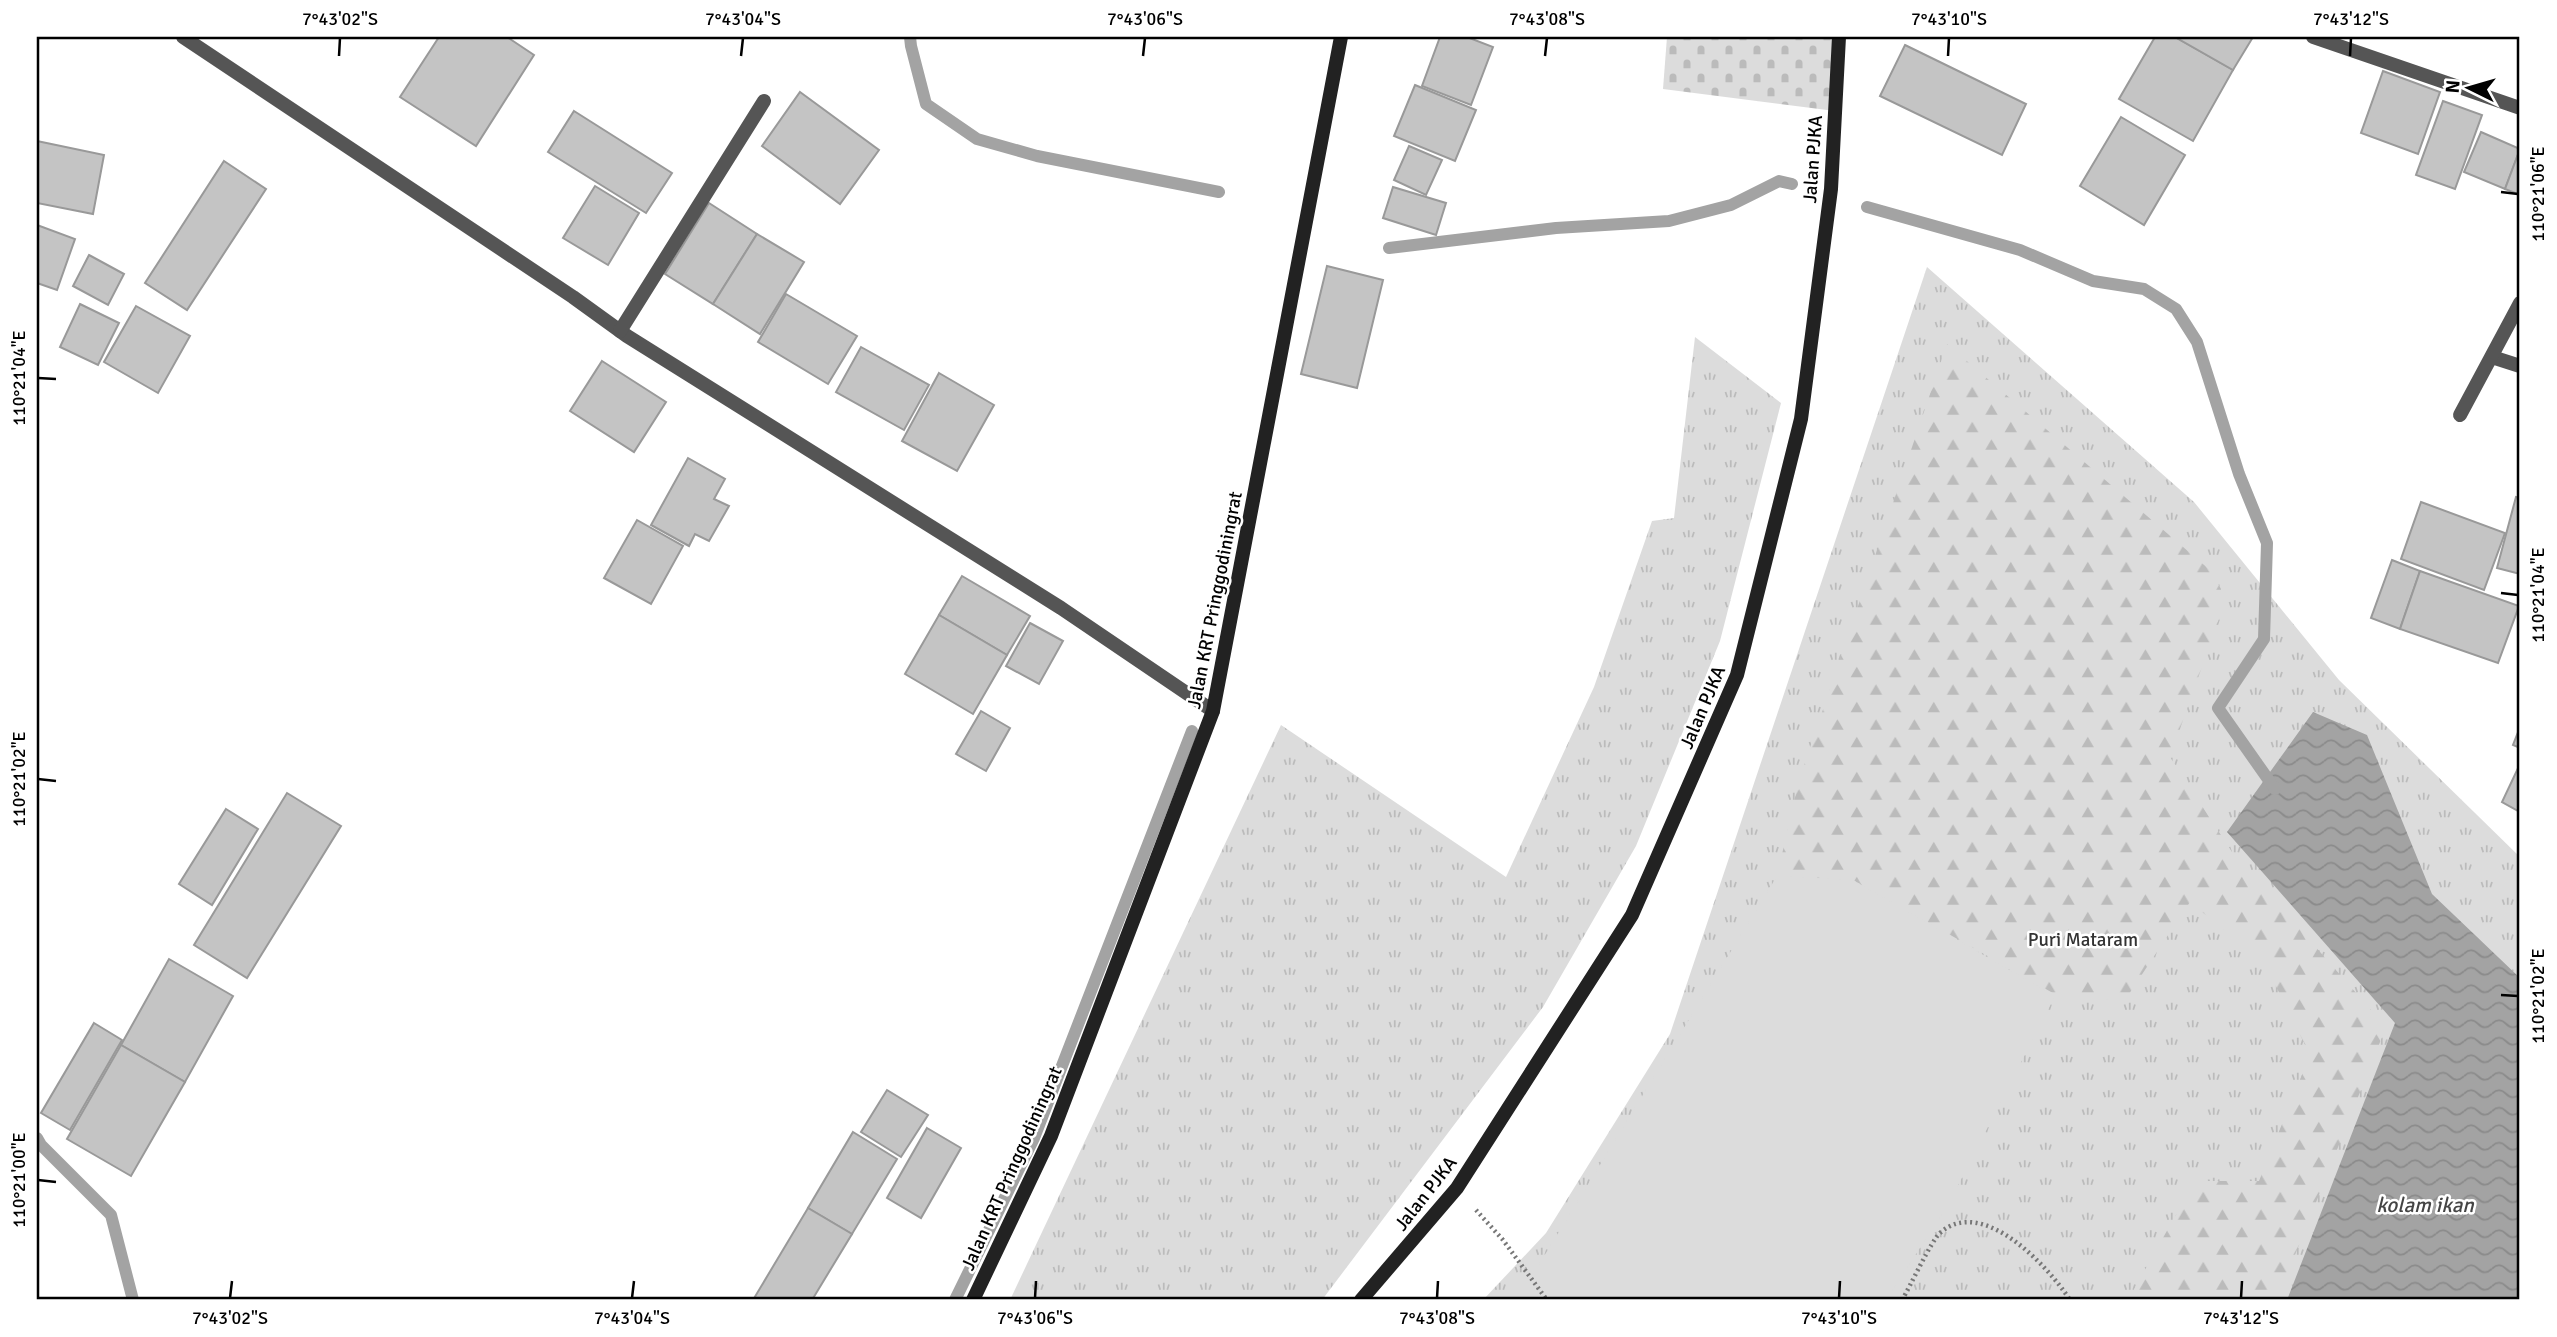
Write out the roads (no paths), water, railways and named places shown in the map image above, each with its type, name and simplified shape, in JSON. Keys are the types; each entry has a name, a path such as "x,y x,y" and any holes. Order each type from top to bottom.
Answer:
{"main road":[{"name":"Jalan KRT Pringgodiningrat","path":"972,1300 1051,1136 1213,711 1341,37"},
{"name":"Jalan PJKA","path":"1362,1300 1457,1188 1632,915 1737,675 1801,419 1831,189 1839,37"}],"street":[{"path":"183,37 620,331 1061,608 1213,711"},
{"path":"2313,37 2520,108"},
{"path":"620,331 764,102"},
{"path":"2460,415 2520,303"},
{"path":"2492,357 2520,366"}],"water":[{"name":"kolam ikan","path":"2313,712 2367,735 2432,894 2520,978 2520,1300 2287,1300 2395,1023 2227,832"}],"waterway":[{"path":"910,37 926,104 977,139 1037,156 1219,192"},
{"path":"1389,248 1556,228 1669,221 1731,205 1779,181 1792,184"},
{"path":"1867,207 2020,250 2093,281 2144,289 2176,309 2197,342 2239,474 2267,543 2264,639 2218,708 2275,789"},
{"path":"955,1300 1034,1138 1192,731"},
{"path":"37,1138 111,1215 133,1300"}],"park label":[{"name":"Puri Mataram","path":"2083,939"}]}
